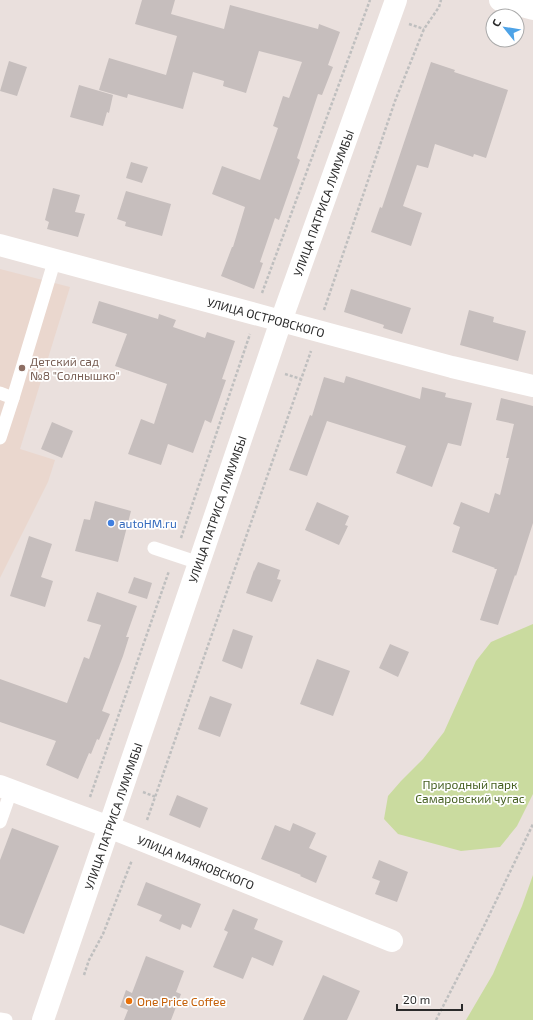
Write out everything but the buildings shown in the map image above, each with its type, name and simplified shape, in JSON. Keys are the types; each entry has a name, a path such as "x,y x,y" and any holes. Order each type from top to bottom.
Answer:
{"street":[{"name":"УЛИЦА ПАТРИСА ЛУМУМБЫ","path":"43,1020 281,321 396,0"},
{"path":"500,0 533,9"},
{"name":"УЛИЦА ОСТРОВСКОГО","path":"0,245 452,367 533,386"},
{"name":"УЛИЦА МАЯКОВСКОГО","path":"6,789 140,839 392,941"}],"lane":[{"path":"0,438 55,259"},
{"path":"0,393 13,398"},
{"path":"154,548 199,563"},
{"path":"0,822 6,789"},
{"path":"0,1019 6,1020"}],"path":[{"path":"83,817 175,555 248,340 262,294 370,0"},
{"path":"82,980 89,960 103,934 161,782 395,101 424,29 439,7 441,0"},
{"path":"436,1020 484,926 533,824"}],"shaded area":[{"name":"Детский сад №8 \"Солнышко\"","path":"0,269 70,287 20,449 55,460 48,482 0,578"}],"green space":[{"name":"Природный парк Самаровский чугас","path":"533,624 533,794 517,826 500,847 461,851 398,834 384,819 388,796 423,759 444,732 476,661 491,642"},
{"path":"533,875 533,1020 466,1020 493,974 522,906"}],"place":[{"name":"Детский сад №8 \"Солнышко\"","path":"22,368"},
{"name":"autoHM.ru","path":"111,523"},
{"name":"One Price Coffee","path":"129,1001"}]}
